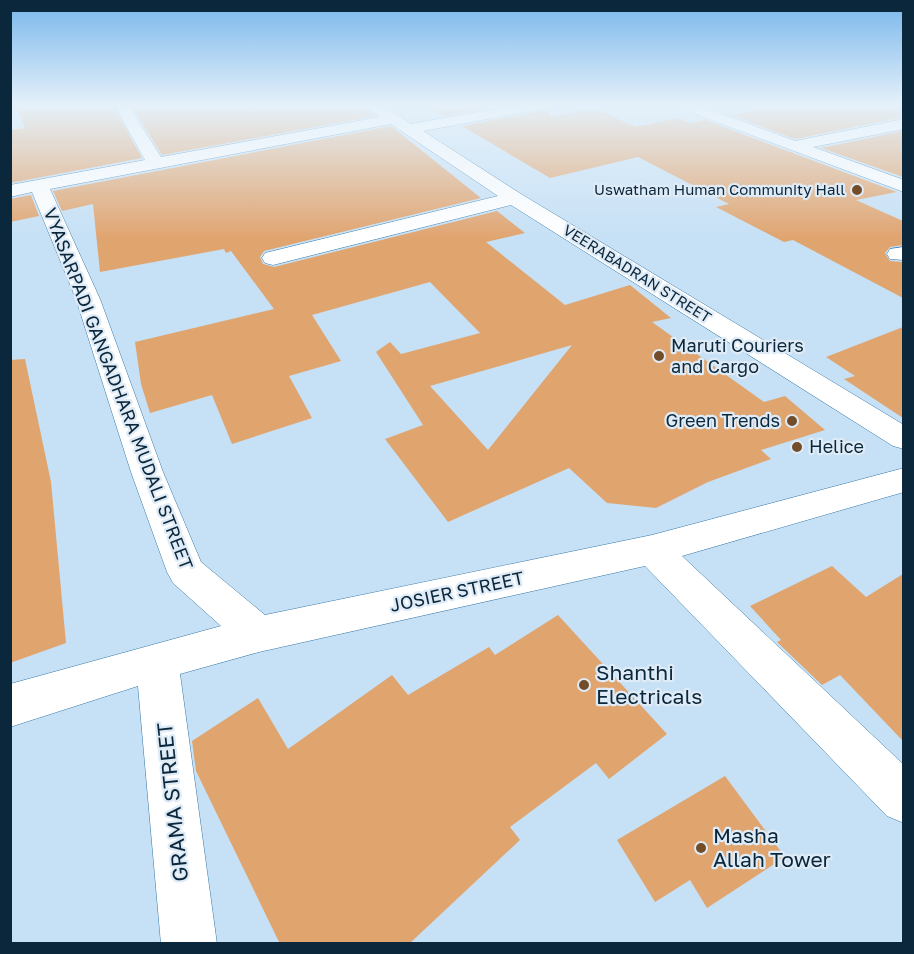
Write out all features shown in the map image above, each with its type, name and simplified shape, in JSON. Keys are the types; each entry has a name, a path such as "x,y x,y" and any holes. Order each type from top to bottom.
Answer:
{"street":[{"path":"148,151 156,164"},
{"path":"25,189 239,151"},
{"name":"VEERABADRAN STREET","path":"442,151 514,198 903,439"},
{"path":"805,151 903,187"},
{"name":"VYASARPADI GANGADHARA MUDALI STREET","path":"25,189 88,299 147,472 186,572 259,634"},
{"path":"273,258 514,198"},
{"name":"JOSIER STREET","path":"10,706 157,661 259,634 652,550 903,480"},
{"path":"652,550 903,799"},
{"name":"GRAMA STREET","path":"157,661 189,944"}],"building":[{"path":"10,151 138,151 142,158 10,183"},
{"path":"159,151 186,151 162,155"},
{"path":"263,151 422,151 481,198 264,251 260,257 263,264 274,267 497,211 525,233 486,242 565,305 630,285 671,318 652,322 764,402 785,396 825,430 761,450 771,459 708,482 656,508 607,503 569,468 448,522 385,439 423,425 376,352 390,342 401,354 480,333 430,282 312,315 341,361 289,376 312,418 232,444 212,395 150,413 141,384 135,342 274,309 231,251 226,253 224,249 100,272 93,204 62,211 53,191","holes":["572,345 488,450 430,386"]},
{"path":"503,151 786,151 897,192 856,200 903,221 903,245 890,247 885,253 890,261 903,262 903,298 793,240 784,242 716,207 729,204 638,157 550,178"},
{"path":"828,151 903,151 903,177"},
{"path":"31,195 39,216 10,222 10,199"},
{"path":"903,327 903,418 844,379 855,376 826,357"},
{"path":"25,359 51,482 66,643 10,663 10,360"},
{"path":"832,566 866,597 903,574 903,741 840,675 822,685 777,642 781,640 750,606"},
{"path":"558,615 667,734 609,779 596,763 510,827 520,840 409,944 280,944 196,771 192,741 258,698 288,749 392,675 408,695 489,647 495,655"},
{"name":"Masha Allah Tower","path":"725,776 785,857 707,908 690,880 655,902 617,840"}],"place":[{"name":"Uswatham Human Community Hall","path":"857,190"},
{"name":"Maruti Couriers and Cargo","path":"659,356"},
{"name":"Green Trends","path":"792,421"},
{"name":"Helice","path":"797,447"},
{"name":"Shanthi Electricals","path":"584,685"},
{"name":"Masha Allah Tower","path":"701,848"}]}
